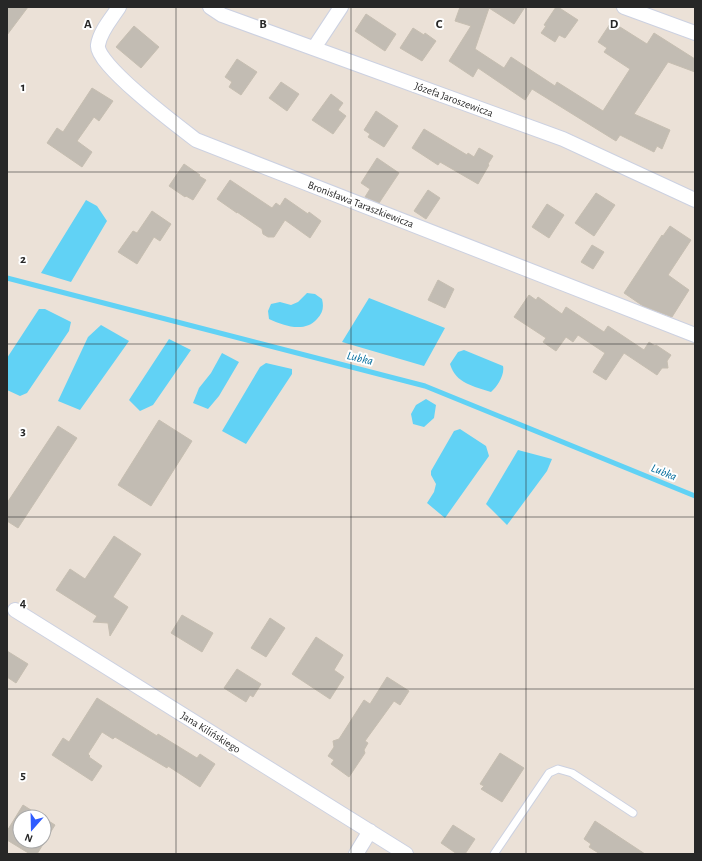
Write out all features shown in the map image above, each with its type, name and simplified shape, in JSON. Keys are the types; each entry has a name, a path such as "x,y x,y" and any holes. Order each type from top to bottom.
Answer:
{"street":[{"name":"Bronisława Taraszkiewicza","path":"119,7 104,31 98,46 102,58 115,73 175,125 196,140 695,335"},
{"name":"Józefa Jaroszewicza","path":"210,7 222,15 563,139 695,200"},
{"path":"314,48 341,7"},
{"path":"624,7 695,33"},
{"name":"Jana Kilińskiego","path":"15,610 406,854"},
{"path":"356,854 370,831"}],"lane":[{"path":"494,854 548,773 558,769 572,773 633,813"}],"water":[{"path":"86,200 97,206 107,221 71,282 41,273"},
{"path":"307,293 315,294 322,299 323,302 322,312 312,323 307,326 294,327 269,319 268,311 271,304 280,302 291,305 298,302"},
{"path":"369,298 445,328 424,366 342,342"},
{"path":"39,309 45,309 71,322 69,331 27,393 20,396 7,390 7,358"},
{"path":"101,325 129,341 80,410 58,401 88,337"},
{"path":"169,339 191,350 153,405 140,411 129,400"},
{"path":"464,350 503,366 503,373 500,380 491,392 466,383 453,371 450,364 458,352"},
{"path":"222,353 239,362 219,396 208,409 193,403 199,388 211,373"},
{"path":"266,363 292,369 292,374 246,444 222,431 260,367"},
{"path":"426,399 436,405 434,418 424,427 413,424 411,414 416,405"},
{"path":"460,429 486,446 489,456 445,518 427,503 434,492 436,484 431,475 431,471 454,431"},
{"path":"518,450 552,459 547,471 507,525 486,504"}],"building":[{"path":"7,7 28,7 7,35"},
{"path":"460,7 525,7 514,24 489,8 475,49 504,68 511,57 555,86 557,82 603,111 630,69 604,52 607,48 598,42 610,24 618,29 620,27 647,44 654,33 695,59 695,72 668,62 634,114 670,130 662,149 657,146 654,152 620,135 616,141 532,89 525,100 478,68 473,77 449,61 471,26 455,21"},
{"path":"556,7 578,20 565,38 559,35 555,42 541,33 546,26 544,25"},
{"path":"366,14 396,34 385,51 355,31"},
{"path":"134,26 159,47 141,68 116,47"},
{"path":"413,28 424,35 425,33 436,41 422,61 400,48"},
{"path":"237,59 257,72 241,95 229,87 232,82 225,77"},
{"path":"281,82 299,94 287,111 269,98"},
{"path":"92,88 113,101 99,121 94,117 77,141 92,152 82,167 47,143 57,128 63,132"},
{"path":"331,94 343,103 338,110 346,116 333,134 312,120"},
{"path":"376,111 398,126 384,147 368,137 370,134 364,130"},
{"path":"424,129 467,155 468,153 474,157 479,148 493,156 478,184 440,162 438,165 412,148"},
{"path":"377,158 399,173 379,203 365,197 370,189 361,183"},
{"path":"184,164 206,180 193,200 186,196 185,197 169,186"},
{"path":"230,180 272,208 276,203 280,206 285,198 321,221 310,238 285,220 274,237 268,237 263,234 262,229 217,199"},
{"path":"428,190 440,198 426,219 414,211"},
{"path":"596,193 615,205 594,236 575,223"},
{"path":"547,204 564,215 549,238 532,227"},
{"path":"152,211 171,224 160,241 154,237 137,264 118,252 133,231 137,233"},
{"path":"670,226 691,240 668,275 689,290 672,317 643,306 624,293 662,235 663,236"},
{"path":"592,245 604,252 593,269 581,262"},
{"path":"438,280 454,289 445,308 428,300"},
{"path":"529,295 536,300 538,297 562,314 566,307 604,332 608,326 644,350 649,342 655,346 656,345 671,355 667,361 668,368 662,368 657,375 624,353 606,380 593,372 605,353 578,335 573,342 566,337 556,351 543,342 546,338 514,317"},
{"path":"159,420 192,441 151,506 118,485"},
{"path":"58,426 77,438 18,528 7,521 7,503"},
{"path":"114,536 141,554 113,597 128,607 110,636 108,623 93,622 97,616 56,590 70,569 85,579"},
{"path":"182,615 213,633 202,652 171,633"},
{"path":"270,618 285,628 266,657 251,648"},
{"path":"316,637 343,655 334,670 344,677 330,699 292,674"},
{"path":"7,651 28,664 16,683 7,677"},
{"path":"237,669 261,684 253,697 250,695 246,702 224,688"},
{"path":"387,677 409,691 400,705 394,701 365,741 368,743 364,750 365,753 349,777 331,764 334,760 328,756 334,747 333,741 339,739 364,700 370,704"},
{"path":"97,698 157,736 158,734 197,758 200,754 215,764 200,787 168,766 167,768 115,737 113,739 102,732 88,754 90,756 89,757 102,766 92,781 52,755 63,738 69,742"},
{"path":"500,753 524,768 502,802 481,789 484,786 480,784"},
{"path":"23,805 29,809 21,809"},
{"path":"595,821 645,854 600,854 589,847 591,844 584,839"},
{"path":"12,823 12,843 7,840 7,831"},
{"path":"52,823 55,825 52,830"},
{"path":"453,825 475,839 465,854 457,854 441,843"},
{"path":"22,849 40,849 37,854 30,854"}],"waterway":[{"name":"Lubka","path":"7,278 425,386 695,496"}]}
